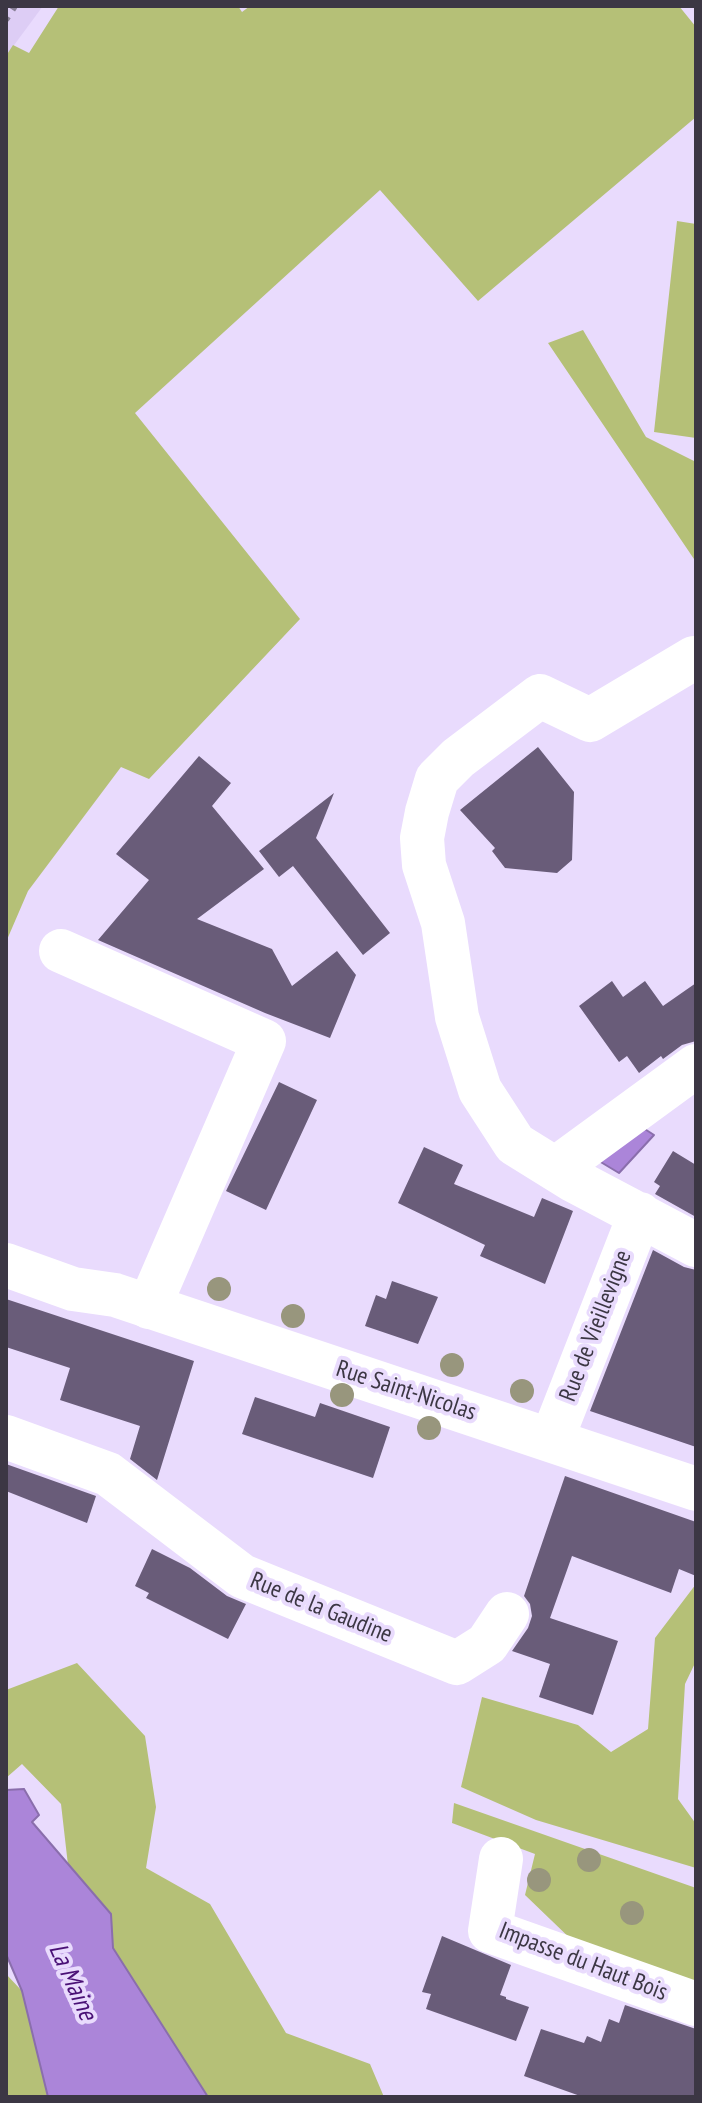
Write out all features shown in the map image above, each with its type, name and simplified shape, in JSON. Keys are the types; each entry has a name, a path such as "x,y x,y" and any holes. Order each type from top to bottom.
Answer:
{"street":[{"path":"694,658 590,720 540,696 458,758 437,779 422,838 424,865 443,923 457,1017 480,1090 515,1144 696,1245"},
{"path":"61,951 264,1041 132,1301"},
{"path":"555,1169 696,1066"},
{"name":"Rue de Vieillevigne","path":"552,1439 640,1214"},
{"name":"Rue Saint-Nicolas","path":"6,1240 72,1264 132,1301"},
{"name":"Rue Saint-Nicolas","path":"6,1265 73,1289 132,1301 696,1489"},
{"name":"Rue de la Gaudine","path":"6,1437 108,1474 242,1576 457,1663 487,1644 507,1614"},
{"name":"Impasse du Haut Bois","path":"501,1859 490,1931 696,2004"}],"shaded area":[{"path":"6,6 43,6 6,56"}],"green space":[{"path":"59,6 238,6 242,12 250,6 679,6 696,27 696,117 478,301 380,190 135,413 300,619 149,779 121,767 28,891 6,942 6,56 13,45 29,53"},
{"path":"677,221 696,224 696,438 654,432"},
{"path":"583,330 646,437 696,462 696,562 548,343"},
{"path":"696,1584 696,1661 685,1684 678,1799 696,1824 696,1868 536,1820 461,1787 482,1697 578,1725 611,1752 648,1729 655,1638"},
{"path":"77,1663 145,1736 156,1807 146,1868 210,1904 286,2033 370,2064 384,2097 179,2097 72,1900 61,1804 22,1764 6,1778 6,1690"},
{"path":"454,1803 696,1888 696,1986 578,1946 525,1895 535,1854 452,1823"},
{"path":"6,1974 22,1991 48,2097 6,2097"}],"water":[{"path":"637,1124 654,1135 619,1173 594,1158"},
{"name":"La Maine","path":"24,1789 39,1815 32,1822 111,1914 113,1948 208,2097 48,2097 22,1991 6,1954 6,1790"}],"building":[{"path":"538,747 574,792 572,860 557,873 505,868 492,851 495,848 460,810"},
{"path":"199,756 231,783 212,806 264,869 197,919 272,949 292,986 337,951 356,975 330,1038 98,940 149,880 116,854"},
{"path":"334,793 316,838 390,933 363,955 293,866 279,877 259,851"},
{"path":"612,981 623,997 645,981 663,1006 696,983 696,1041 682,1045 663,1059 661,1056 639,1073 627,1056 619,1062 579,1006"},
{"path":"279,1082 317,1100 266,1210 226,1191"},
{"path":"424,1147 463,1165 454,1184 534,1217 542,1198 573,1211 545,1284 480,1256 485,1245 398,1203"},
{"path":"673,1151 696,1165 696,1217 655,1194 660,1186 654,1182"},
{"path":"653,1250 696,1270 696,1447 590,1411"},
{"path":"392,1281 438,1297 418,1344 365,1326 376,1295 386,1299"},
{"path":"6,1299 194,1361 157,1480 130,1459 140,1426 60,1400 70,1368 6,1347"},
{"path":"255,1397 315,1417 320,1403 390,1427 373,1478 242,1434"},
{"path":"6,1464 96,1496 87,1523 6,1491"},
{"path":"565,1476 696,1522 696,1576 679,1569 671,1593 572,1556 550,1618 618,1641 593,1715 539,1697 550,1664 512,1651 528,1628 532,1616 530,1604 524,1596"},
{"path":"152,1549 190,1568 227,1596 246,1604 228,1639 146,1598 149,1593 135,1586"},
{"path":"442,1936 511,1965 500,1995 529,2007 516,2041 426,2009 431,1994 422,1992"},
{"path":"625,2005 696,2029 696,2097 583,2097 524,2076 541,2029 584,2043 587,2036 601,2042 609,2019 619,2023"}],"railway":[{"path":"6,20 15,6"}]}
